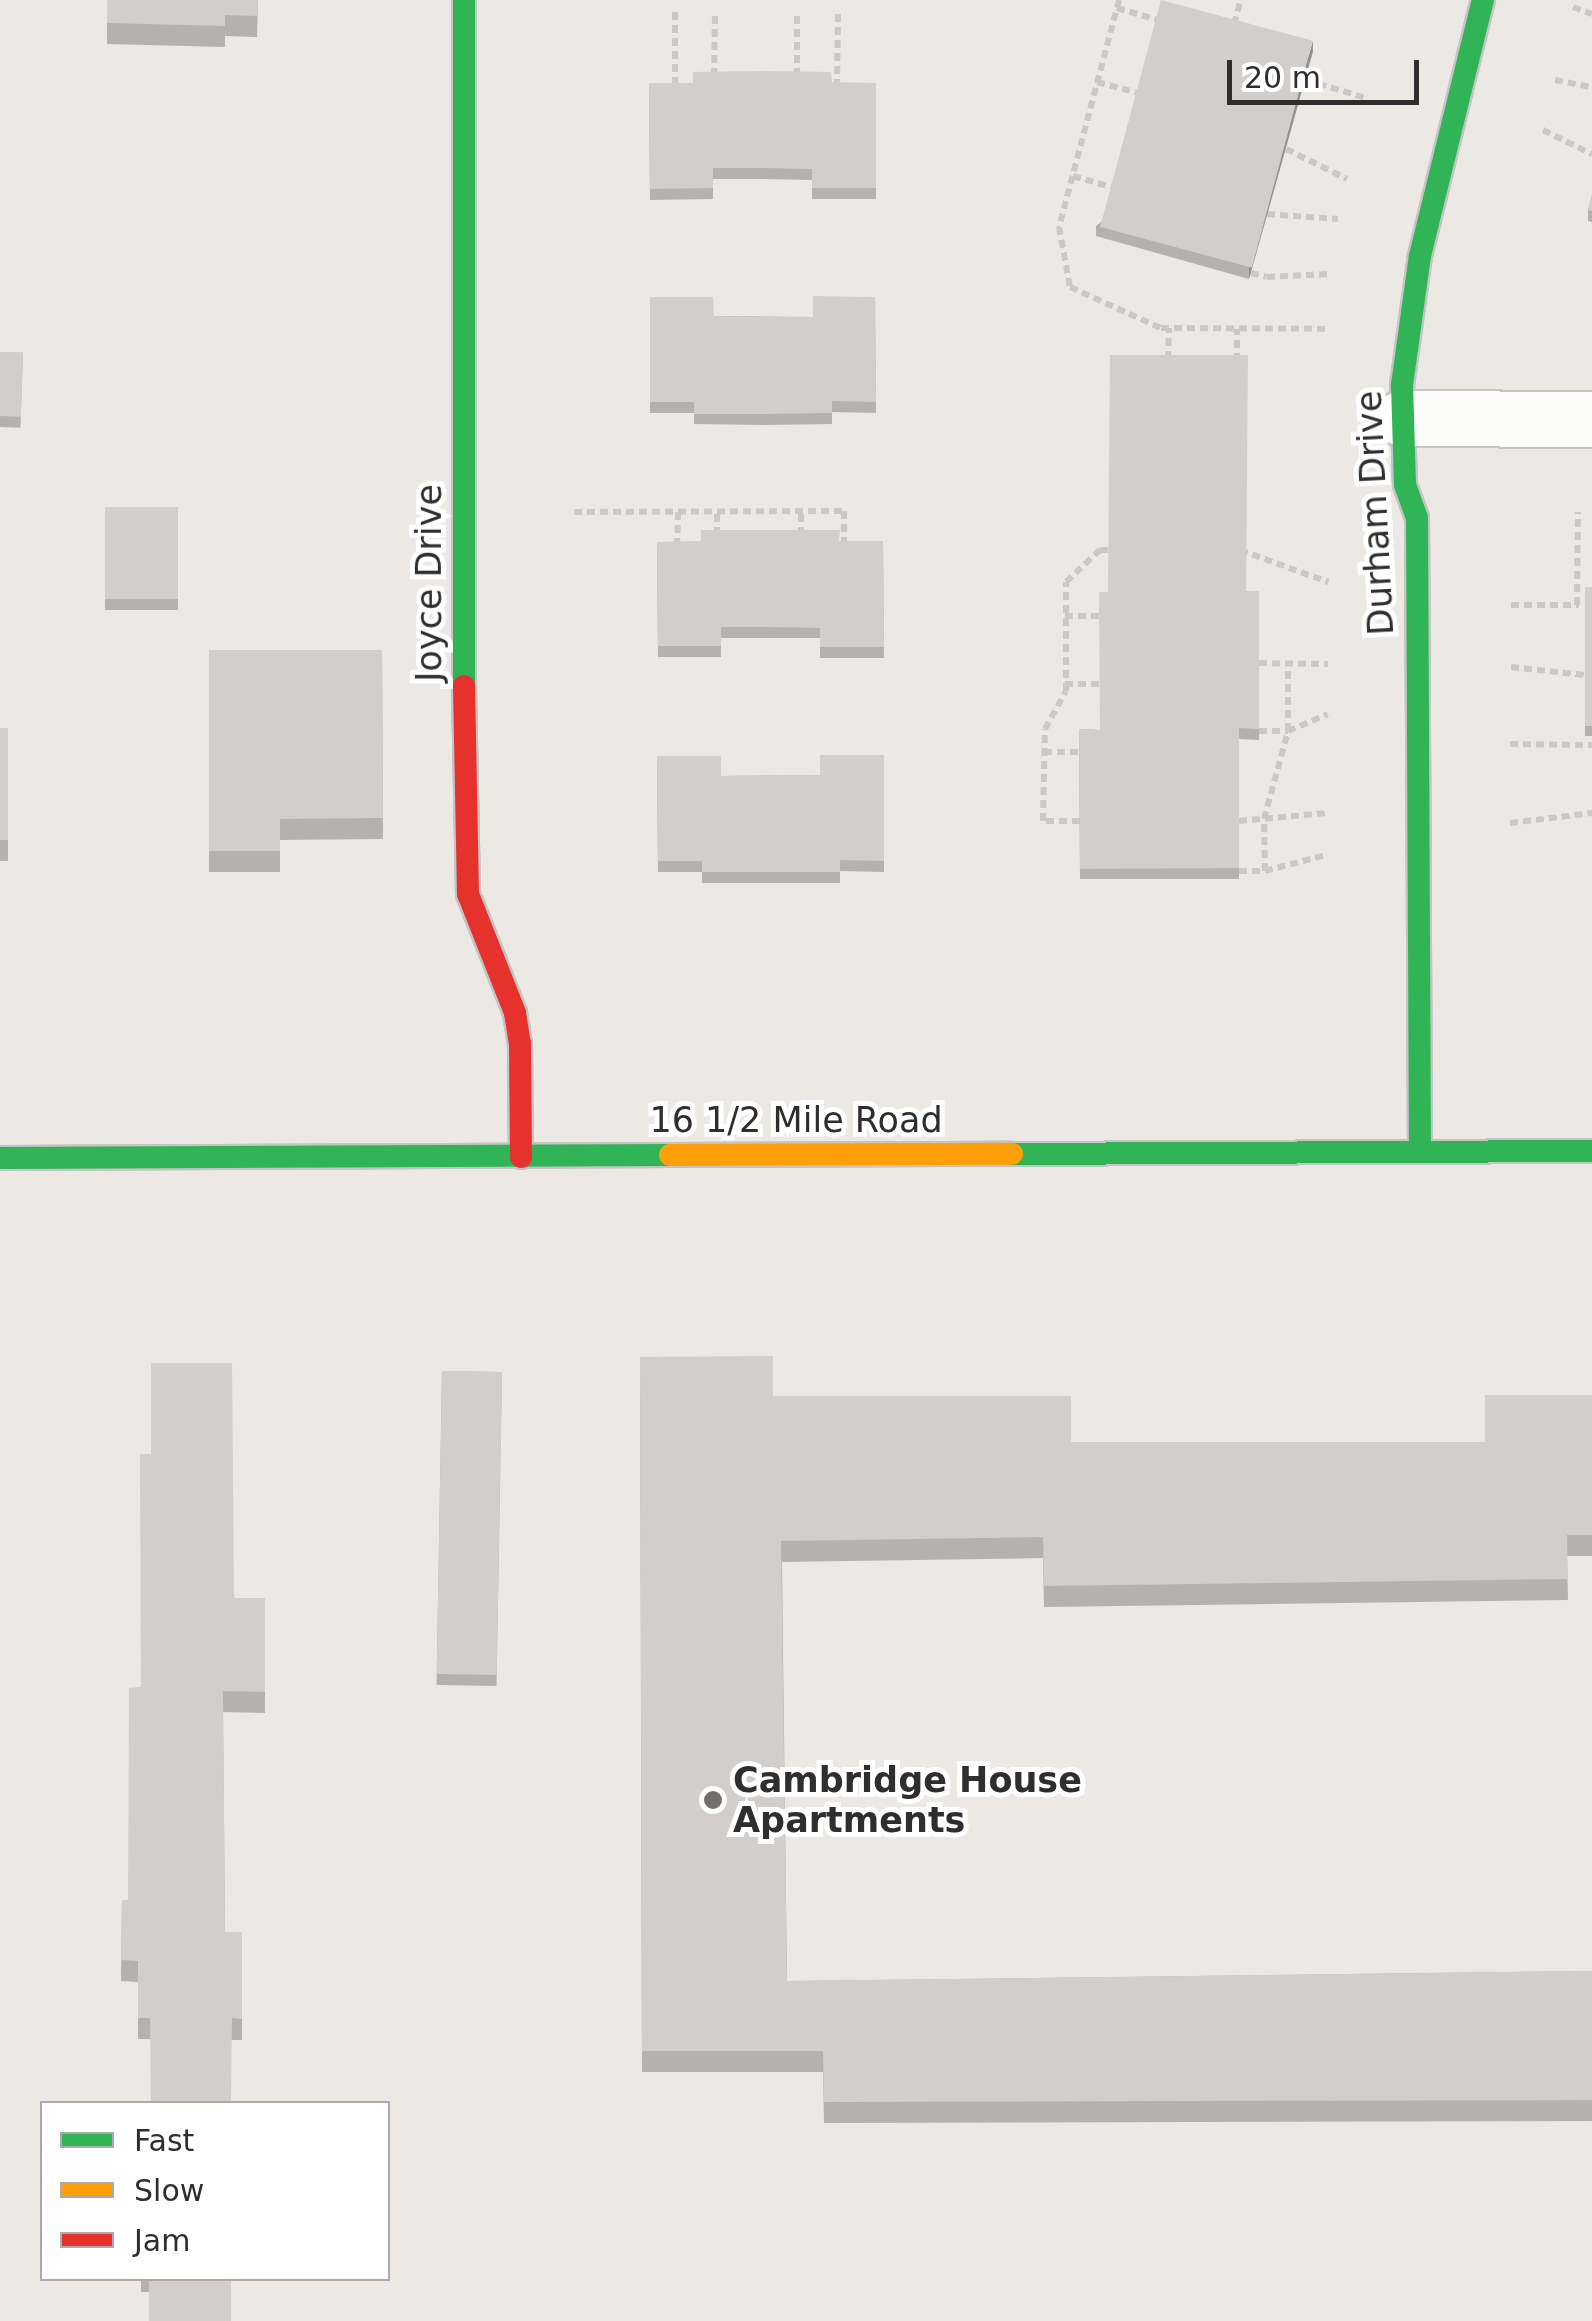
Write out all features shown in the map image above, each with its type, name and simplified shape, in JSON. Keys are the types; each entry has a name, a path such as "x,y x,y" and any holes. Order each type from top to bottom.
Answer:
{"street":[{"name":"Joyce Drive","path":"464,0 464,857 468,894 515,1013 520,1043 521,1157"},
{"name":"Durham Drive","path":"1420,1152 1417,518 1405,486 1402,418 1414,284 1483,0"},
{"path":"1402,418 1592,419"},
{"name":"16 1/2 Mile Road","path":"0,1158 1592,1151"}],"path":[{"path":"1234,25 1241,0"},
{"path":"1158,20 1118,4 1059,226 1070,286 1169,328 1325,330"},
{"path":"1573,7 1592,14"},
{"path":"675,12 675,94"},
{"path":"714,82 715,12"},
{"path":"797,12 797,82"},
{"path":"836,93 838,12"},
{"path":"1306,80 1366,98"},
{"path":"1555,80 1592,87"},
{"path":"1097,82 1138,93"},
{"path":"1543,130 1592,154"},
{"path":"1286,150 1347,179"},
{"path":"1073,176 1111,187"},
{"path":"1267,214 1338,219"},
{"path":"1251,273 1267,278 1329,274"},
{"path":"1168,366 1169,328"},
{"path":"1236,367 1237,328"},
{"path":"574,512 844,510 844,552"},
{"path":"801,541 802,511"},
{"path":"677,552 678,512"},
{"path":"717,512 717,541"},
{"path":"1510,605 1581,605 1578,512"},
{"path":"1080,821 1043,821 1045,729 1065,684 1066,582 1100,550 1117,550"},
{"path":"1224,550 1241,550 1328,582"},
{"path":"1065,616 1099,616"},
{"path":"1259,663 1328,664"},
{"path":"1266,871 1264,819 1288,731 1288,663"},
{"path":"1511,667 1585,675"},
{"path":"1065,684 1100,684"},
{"path":"1259,732 1288,731 1328,714"},
{"path":"1510,744 1592,744"},
{"path":"1044,752 1079,752"},
{"path":"1239,821 1327,812"},
{"path":"1510,823 1592,813"},
{"path":"1239,871 1266,871 1326,855"}],"building":[{"path":"107,0 258,0 257,16 225,15 225,26 107,23"},
{"path":"1161,0 1313,41 1252,268 1100,227"},
{"path":"693,72 831,72 832,82 876,83 876,188 812,188 812,169 713,168 713,188 650,189 649,83 693,83"},
{"path":"813,296 875,297 876,402 832,401 832,413 694,414 694,402 650,402 650,297 713,297 714,316 813,317"},
{"path":"0,352 23,353 21,417 0,416"},
{"path":"1110,355 1248,355 1246,591 1259,591 1259,729 1239,728 1239,868 1080,869 1079,729 1100,730 1099,592 1108,592"},
{"path":"105,507 178,507 178,599 105,599"},
{"path":"701,530 840,530 839,541 883,541 884,647 820,647 820,628 770,627 721,627 721,646 658,646 657,542 701,541"},
{"path":"1585,587 1592,587 1592,726 1585,726"},
{"path":"209,650 382,650 383,818 280,819 280,851 209,851"},
{"path":"0,728 8,728 8,840 0,840"},
{"path":"820,755 884,755 884,861 840,860 840,872 702,872 702,861 658,861 657,756 721,756 721,776 820,775"},
{"name":"Cambridge House Apartments","path":"773,1356 773,1396 1071,1396 1071,1442 1485,1442 1485,1395 1592,1395 1592,1535 1567,1535 1568,1579 1044,1586 1043,1537 781,1541 787,1981 1592,1971 1592,2100 824,2102 823,2051 642,2051 640,1357"},
{"path":"151,1363 232,1363 234,1598 265,1598 265,1692 223,1691 225,1932 242,1932 242,2019 232,2018 231,2101 151,2101 150,2018 138,2018 138,1961 121,1960 122,1901 128,1900 129,1688 141,1687 140,1454 151,1454"},
{"path":"442,1371 502,1372 497,1675 437,1674"},
{"path":"149,2281 231,2281 231,2321 149,2321"}],"traffic: fast":[{"path":"464,0 464,686"},
{"path":"1420,1152 1417,518 1405,485 1402,385 1420,256 1483,0"},
{"path":"1012,1154 1592,1151"},
{"path":"0,1158 670,1155"}],"traffic: slow":[{"path":"670,1155 1012,1154"}],"traffic: jam":[{"path":"464,686 468,894 515,1013 520,1043 521,1157"}],"place":[{"name":"Cambridge House Apartments","path":"713,1800"}]}
